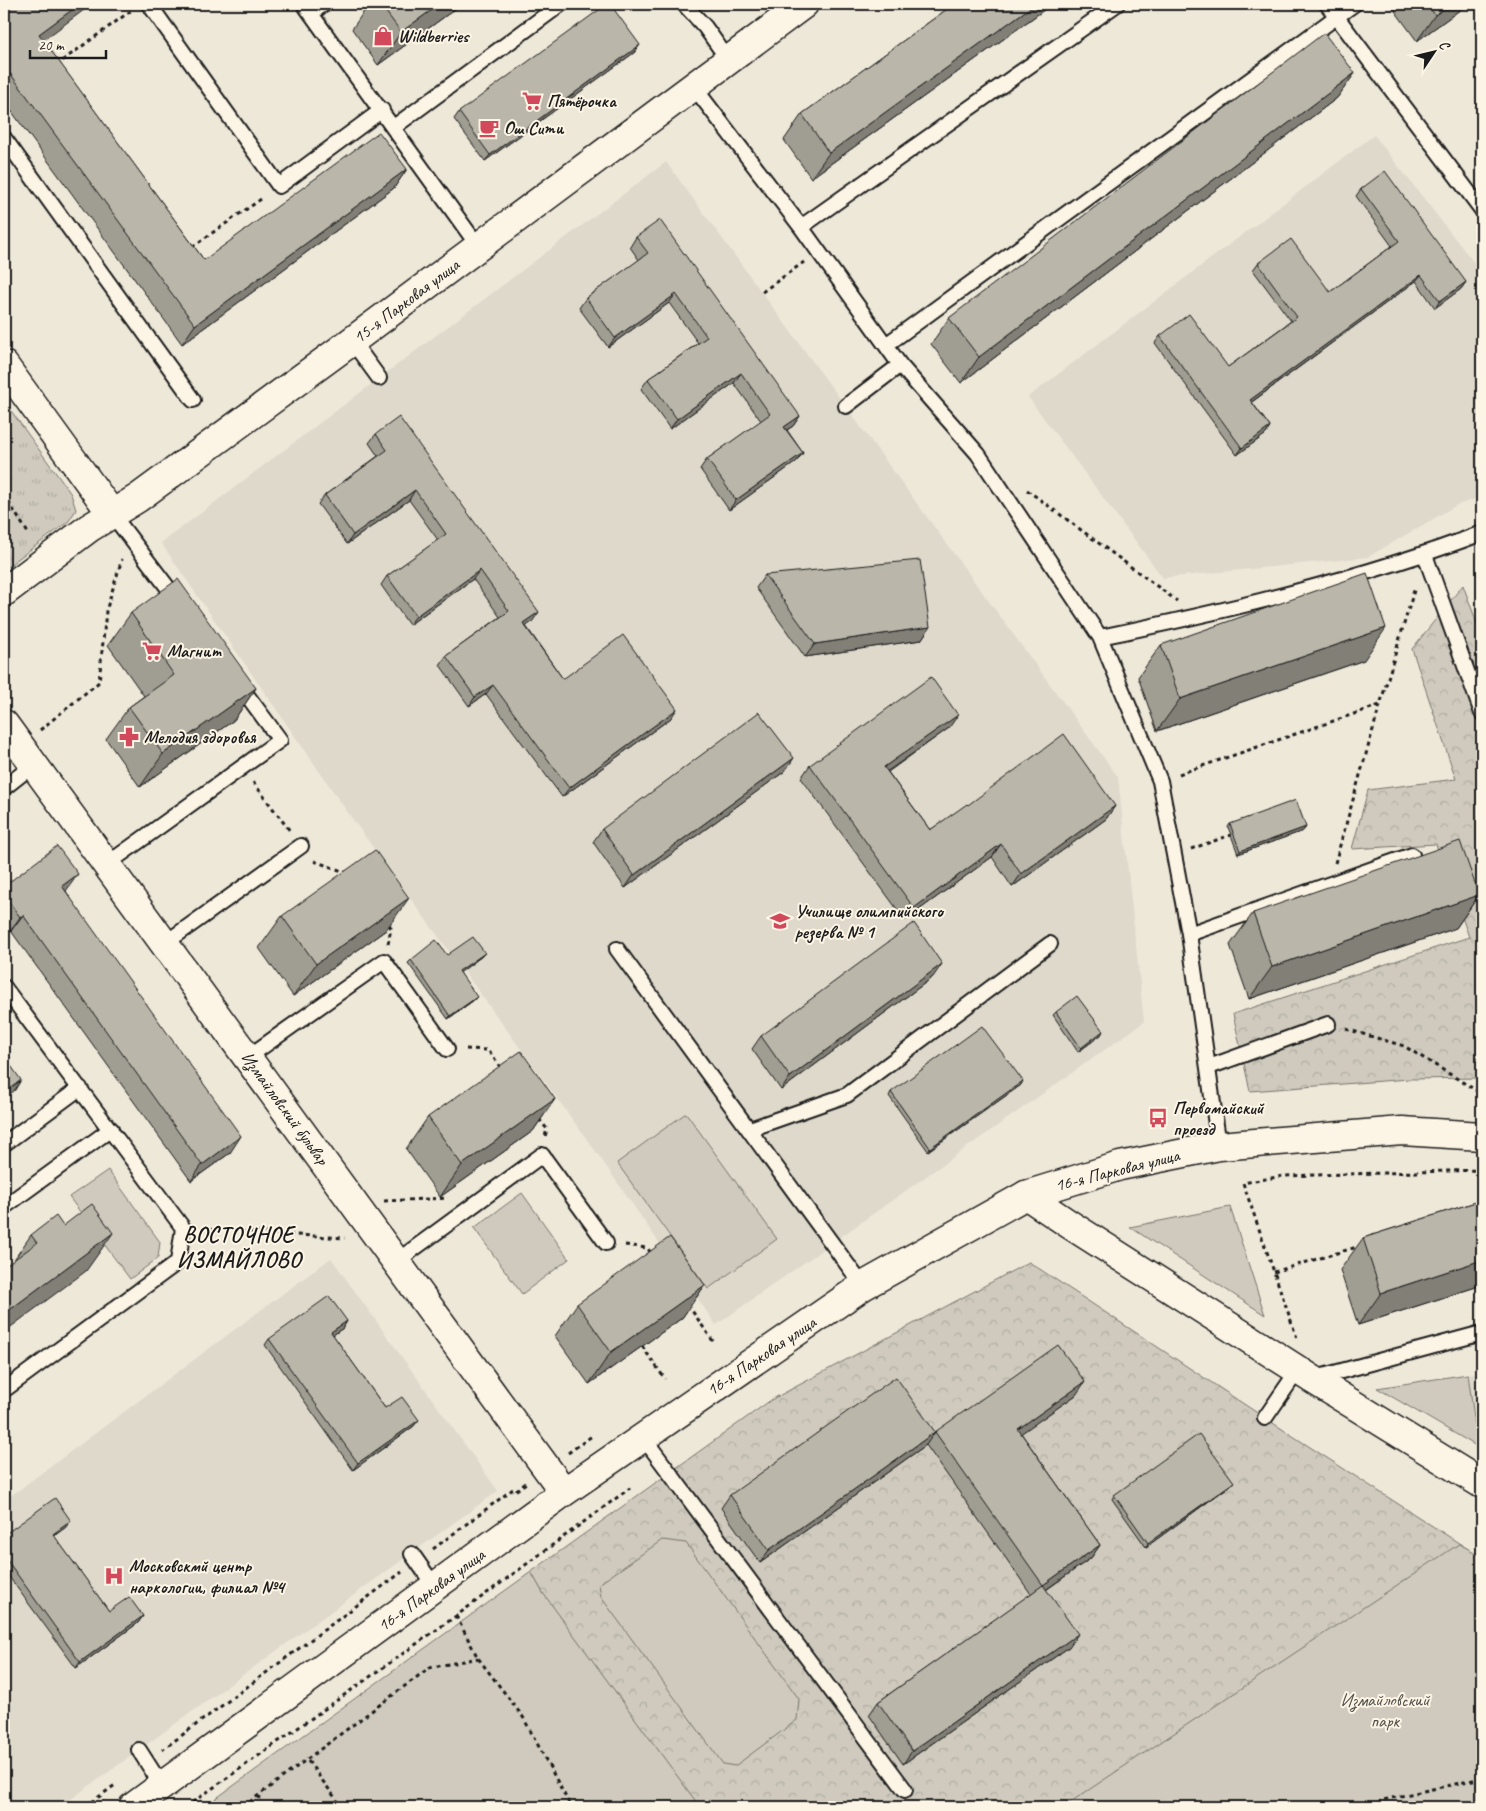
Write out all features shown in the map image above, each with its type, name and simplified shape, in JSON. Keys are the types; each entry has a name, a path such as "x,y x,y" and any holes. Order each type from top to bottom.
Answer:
{"street":[{"name":"15-я Парковая улица","path":"4,592 112,514 138,498 352,341 804,4"},
{"path":"4,365 112,514"},
{"name":"Измайловский бульвар","path":"4,724 564,1492"},
{"name":"16-я Парковая улица","path":"133,1807 564,1492 863,1286 1026,1195 1120,1166 1219,1146 1402,1131 1482,1136"},
{"path":"1026,1195 1068,1224 1482,1484"}],"lane":[{"path":"150,4 279,186 382,110"},
{"path":"324,4 308,8 478,246"},
{"path":"394,127 561,4"},
{"path":"684,4 705,27 729,61"},
{"path":"801,227 1117,4"},
{"path":"1327,4 1480,202"},
{"path":"886,345 1354,4"},
{"path":"694,87 801,227 900,365 978,454 1100,637 1160,781 1189,934 1219,1146"},
{"path":"4,138 193,400"},
{"path":"352,341 379,378"},
{"path":"846,406 900,365"},
{"path":"112,514 183,609"},
{"path":"1100,637 1199,617 1425,555 1482,533"},
{"path":"1425,555 1482,713"},
{"path":"106,865 280,740 229,671"},
{"path":"4,788 33,765"},
{"path":"164,944 301,846"},
{"path":"1189,934 1412,855"},
{"path":"750,1129 847,1095 1050,944"},
{"path":"617,949 863,1286"},
{"path":"248,1057 384,961 447,1049"},
{"path":"4,987 183,1228 178,1262 4,1390"},
{"path":"1209,1067 1328,1024"},
{"path":"4,1144 80,1088"},
{"path":"4,1207 111,1129"},
{"path":"397,1261 542,1155 606,1243"},
{"path":"1265,1418 1305,1374 1482,1333"},
{"path":"643,1437 905,1790"},
{"path":"414,1558 435,1587"},
{"path":"143,1756 162,1786"}],"path":[{"path":"65,71 59,62 133,9"},
{"path":"187,240 193,248 279,186"},
{"path":"762,292 818,251"},
{"path":"1026,489 1199,617"},
{"path":"4,495 28,533"},
{"path":"38,732 99,682 106,611 129,535"},
{"path":"1328,885 1425,555"},
{"path":"1160,781 1380,704"},
{"path":"242,768 311,860 355,876"},
{"path":"1174,856 1231,835"},
{"path":"384,961 392,928 386,920"},
{"path":"1328,1024 1404,1046 1482,1094"},
{"path":"447,1049 488,1050 506,1074"},
{"path":"535,1114 546,1129 542,1155"},
{"path":"1305,1374 1274,1272 1243,1184 1282,1176 1482,1170"},
{"path":"381,1201 485,1197"},
{"path":"183,1228 346,1238"},
{"path":"606,1243 647,1248 658,1264"},
{"path":"1274,1272 1369,1244"},
{"path":"687,1304 715,1344"},
{"path":"642,1346 666,1379"},
{"path":"186,1807 456,1616 630,1488"},
{"path":"85,1807 143,1756 414,1558 514,1490"},
{"path":"456,1616 478,1658 523,1717 571,1807"},
{"path":"243,1807 308,1761 428,1668 478,1658"},
{"path":"308,1761 342,1807"},
{"path":"1370,1807 1383,1800 1482,1778"},
{"path":"258,1807 260,1795"}],"shaded area":[{"path":"1374,135 1482,273 1482,497 1457,505 1368,557 1163,578 1028,397"},
{"name":"Училище олимпийского резерва № 1","path":"666,162 1118,777 1144,1022 716,1325 597,1153 353,820 161,543"},
{"path":"331,1258 498,1491 60,1807 4,1807 4,1501"},
{"path":"1482,1372 1482,1449 1478,1447 1468,1374"}],"green space":[{"path":"4,401 71,494 76,510 68,522 4,569"},
{"path":"1463,585 1482,637 1482,1078 1409,1079 1250,1091 1233,1014 1469,937 1436,844 1352,849 1368,790 1456,779 1412,649"},
{"path":"686,1113 777,1239 708,1289 617,1163"},
{"path":"108,1170 160,1242 158,1258 130,1279 69,1197"},
{"path":"522,1193 569,1259 522,1294 474,1228"},
{"path":"1230,1207 1265,1315 1130,1227"},
{"path":"1029,1262 1265,1418 1482,1558 1482,1807 234,1807 543,1594 531,1572 771,1400"},
{"path":"1468,1374 1478,1447 1377,1388"},
{"path":"662,1540 686,1543 799,1699 797,1720 735,1766 723,1764 601,1597 599,1584"},
{"name":"Измайловский парк","path":"1459,1544 1482,1556 1482,1807 1063,1807"},
{"path":"531,1572 543,1593 700,1807 204,1807"}],"building":[{"path":"4,4 80,4 39,34 204,260 379,132 407,169 195,325 4,65"},
{"path":"380,4 440,4 401,32"},
{"path":"607,4 610,4 640,45 490,155 459,112"},
{"path":"954,4 1035,4 829,153 802,114"},
{"path":"1427,4 1451,4 1435,15"},
{"path":"1324,33 1355,73 979,357 949,318"},
{"path":"1385,171 1466,282 1440,301 1421,275 1250,400 1270,427 1242,448 1160,336 1189,314 1228,367 1297,317 1258,263 1291,239 1330,292 1399,241 1361,189"},
{"path":"660,220 800,416 784,427 803,453 736,500 707,459 770,414 741,373 677,419 648,379 707,337 676,294 615,338 586,298 648,253 636,237"},
{"path":"399,417 539,612 523,623 563,679 623,635 677,709 569,788 493,685 475,697 446,656 509,611 480,570 416,616 387,576 446,534 415,490 353,535 325,495 387,450 376,434"},
{"path":"920,560 930,627 815,644 765,575"},
{"path":"1367,573 1386,628 1180,699 1161,645"},
{"path":"178,579 256,688 163,754 129,707 174,675 131,613"},
{"path":"931,677 958,715 884,767 930,830 968,805 1064,734 1115,806 1021,874 1001,844 914,908 810,765"},
{"path":"759,712 794,758 634,875 602,829"},
{"path":"1296,800 1306,827 1240,851 1230,824"},
{"path":"1460,841 1479,895 1272,967 1253,913"},
{"path":"57,846 78,874 62,886 241,1136 202,1165 23,915 20,917 4,895 4,886"},
{"path":"375,850 409,898 316,964 282,916"},
{"path":"914,923 942,964 790,1077 761,1036"},
{"path":"473,937 485,953 459,971 477,997 450,1016 411,960 436,940 447,955"},
{"path":"1077,996 1103,1031 1081,1048 1056,1012"},
{"path":"982,1026 1023,1081 930,1148 891,1092"},
{"path":"521,1051 555,1099 462,1165 428,1117"},
{"path":"4,1056 21,1080 4,1093"},
{"path":"1482,1200 1482,1260 1381,1293 1363,1238"},
{"path":"92,1204 113,1233 4,1314 4,1267 37,1243 31,1235 56,1216 63,1226"},
{"path":"670,1237 705,1285 611,1352 577,1304"},
{"path":"329,1296 347,1321 331,1332 385,1408 402,1397 419,1420 358,1463 269,1339"},
{"path":"1058,1345 1085,1382 1018,1429 1100,1545 1043,1585 935,1432"},
{"path":"896,1377 935,1432 769,1550 730,1495"},
{"path":"1199,1434 1234,1482 1148,1543 1114,1495"},
{"path":"55,1498 71,1521 53,1534 109,1611 129,1597 143,1616 80,1662 4,1556 4,1535"},
{"path":"1043,1585 1078,1634 912,1751 878,1702"}],"place":[{"name":"Wildberries","path":"383,36"},
{"name":"Пятёрочка","path":"532,101"},
{"name":"Ош Сити","path":"489,128"},
{"name":"Магнит","path":"152,651"},
{"name":"Мелодия здоровья","path":"129,737"},
{"name":"Училище олимпийского резерва № 1","path":"780,921"},
{"name":"Первомайский проезд","path":"1158,1118"},
{"name":"Московскмй центр наркологии, филиал №4","path":"114,1576"}],"district":[{"name":"ВОСТОЧНОЕ ИЗМАЙЛОВО","path":"239,1248"}]}
